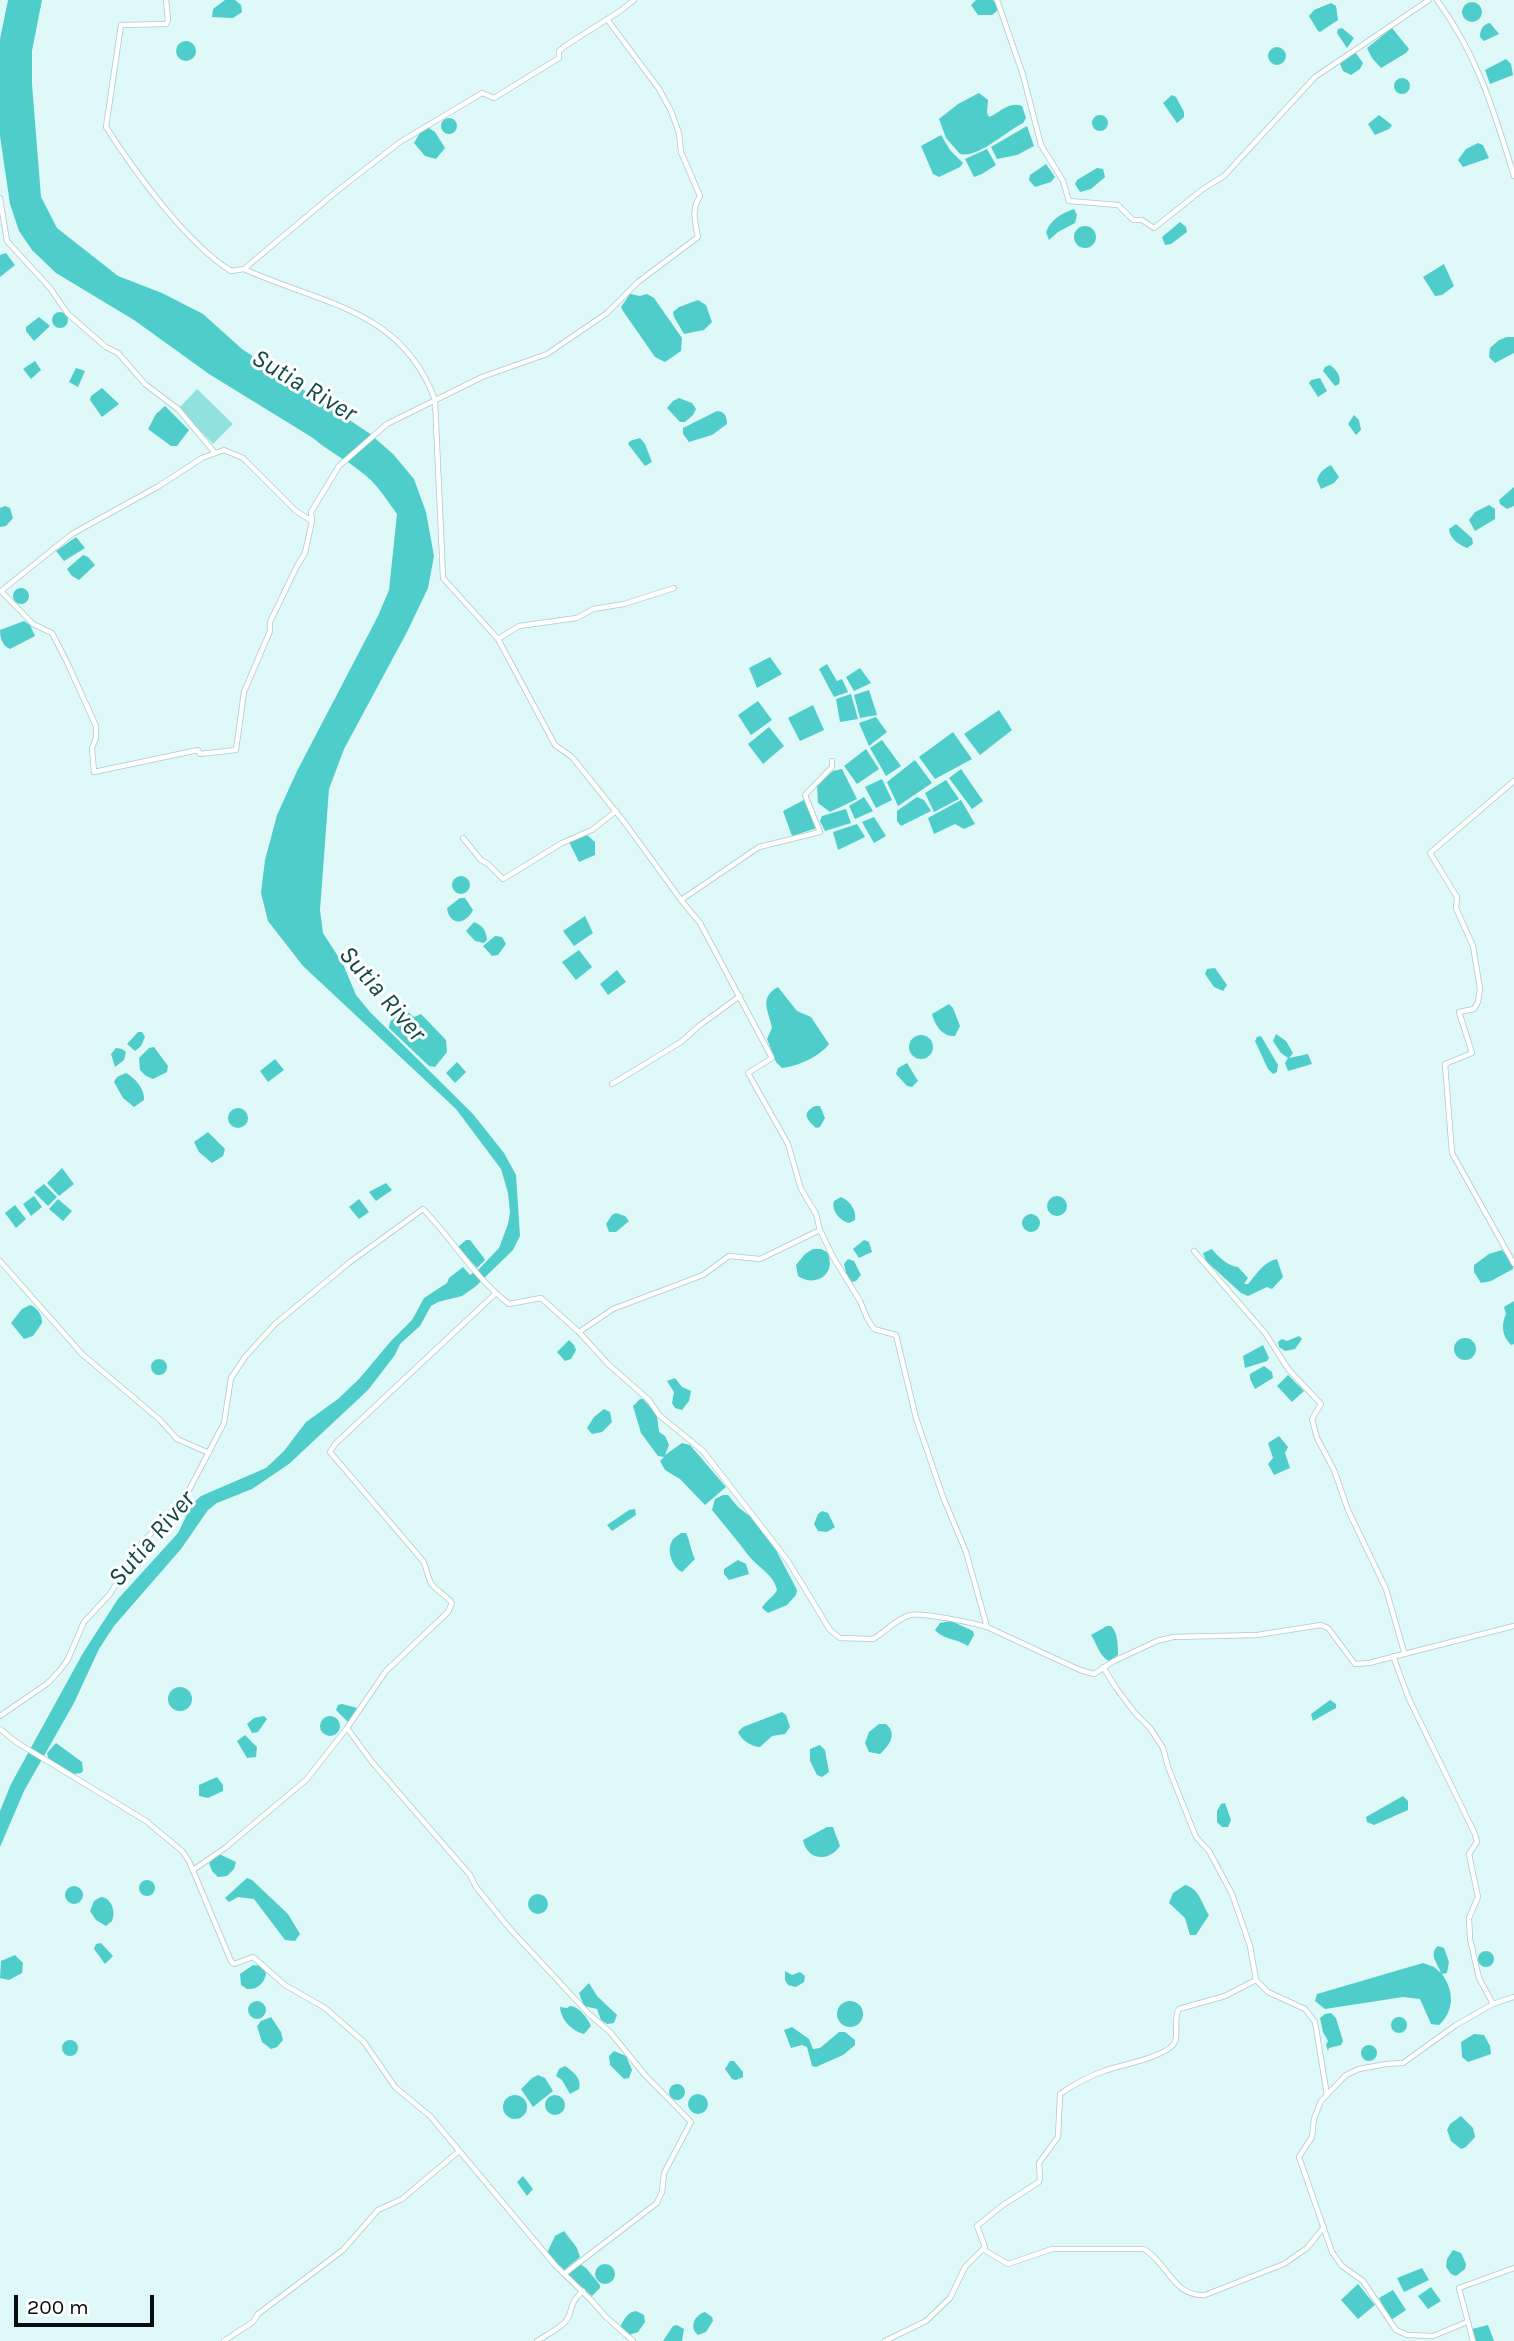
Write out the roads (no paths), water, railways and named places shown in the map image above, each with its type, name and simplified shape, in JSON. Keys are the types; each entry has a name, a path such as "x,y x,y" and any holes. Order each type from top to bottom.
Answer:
{"street":[{"path":"166,0 166,24 121,25 106,127 131,166 212,260 231,271 244,269 338,305 391,334 429,382 435,400 443,578 498,639 555,745 572,757 616,811 700,923 740,996 772,1058 748,1073 788,1144 801,1189 816,1214 820,1230 874,1329 896,1335 916,1418 943,1497 966,1552 987,1627"},
{"path":"244,269 400,142 482,93 494,98 559,58 559,51 565,46 634,0"},
{"path":"998,0 1023,75 1041,145 1063,181 1069,201 1118,205 1133,220 1142,220 1154,228 1203,188 1224,176 1315,77 1429,0"},
{"path":"1437,0 1454,23 1487,88 1514,176"},
{"path":"312,521 296,511 243,458 224,450 202,458 159,486 72,534 1,591 33,624 52,633 67,662 96,726 96,738 92,748 94,772 198,750 200,754 236,750 244,692 270,631 270,622 305,553 312,521 311,512 339,466 387,424 482,377 547,354 607,313 638,282 698,237 694,205 700,196 681,152 679,133 671,111 659,89 607,19"},
{"path":"0,198 7,241 50,288 68,314 118,353 145,384 178,409 215,453"},
{"path":"498,639 519,626 577,618 593,609 624,604 674,588"},
{"path":"681,900 759,847 820,832 804,795 832,767 832,761"},
{"path":"1514,780 1430,853 1457,897 1455,908 1473,946 1480,989 1474,1009 1459,1012 1472,1053 1445,1064 1452,1153 1514,1264"},
{"path":"463,838 481,860 503,879 562,843 592,830 616,811"},
{"path":"612,1084 681,1042 740,996"},
{"path":"0,1716 48,1683 64,1665 84,1622 110,1594 138,1548 188,1492 224,1423 231,1378 245,1357 275,1324 350,1262 423,1209 495,1294 509,1304 541,1298 649,1400 659,1415 703,1451 788,1561 830,1630 841,1638 873,1639 911,1615 928,1615 987,1627 1094,1674 1103,1667 1173,1637 1257,1634 1321,1625 1328,1628 1355,1664 1369,1663 1514,1626"},
{"path":"579,1332 613,1309 703,1275 729,1256 760,1259 820,1230"},
{"path":"1194,1251 1265,1333 1289,1370 1321,1404 1312,1419 1317,1438 1334,1470 1348,1510 1386,1589 1404,1653"},
{"path":"0,1261 91,1362 160,1420 177,1439 209,1453"},
{"path":"193,1870 225,1848 306,1780 347,1728 386,1671 448,1612 452,1603 435,1588 423,1561 330,1452 335,1444 495,1294"},
{"path":"1392,1656 1409,1699 1475,1833 1477,1842 1469,1854 1478,1897 1469,1918 1469,1939 1479,1978 1493,2004"},
{"path":"1103,1667 1163,1748 1190,1826 1209,1851 1232,1894 1250,1946 1256,1980 1268,1992 1305,2009 1315,2022 1327,2096"},
{"path":"347,1728 372,1762 470,1875 476,1887 510,1929 589,2014 610,2032 645,2075 691,2122 664,2173 662,2192 657,2203 564,2274"},
{"path":"0,1729 16,1742 146,1821 182,1851 193,1870 231,1961 234,1964 253,1957 285,1986 331,2013 364,2042 395,2087 430,2116 564,2274 606,2318 633,2341"},
{"path":"885,2341 914,2329 938,2311 950,2298 965,2267 984,2250 977,2226 1038,2182 1039,2163 1058,2137 1060,2094 1102,2071 1135,2062 1169,2048 1176,2037 1176,2016 1179,2009 1225,1996 1256,1980"},
{"path":"1467,2322 1433,2336 1407,2335 1396,2330 1363,2281 1342,2266 1332,2252 1299,2157 1312,2137 1314,2119 1321,2101 1346,2075 1359,2069 1404,2063 1456,2025 1493,2004 1514,1997"},
{"path":"224,2341 253,2322 258,2314 343,2250 378,2210 402,2199 459,2151"},
{"path":"984,2250 1008,2264 1052,2249 1144,2249 1180,2288 1196,2295 1205,2295 1284,2264 1307,2248 1324,2226"},
{"path":"1473,2341 1459,2288 1514,2268"},
{"path":"537,2341 565,2322 569,2317 572,2302 583,2291"}],"water label":[{"name":"Sutia River","path":"304,386"},
{"name":"Sutia River","path":"382,994"},
{"name":"Sutia River","path":"152,1539"}]}
